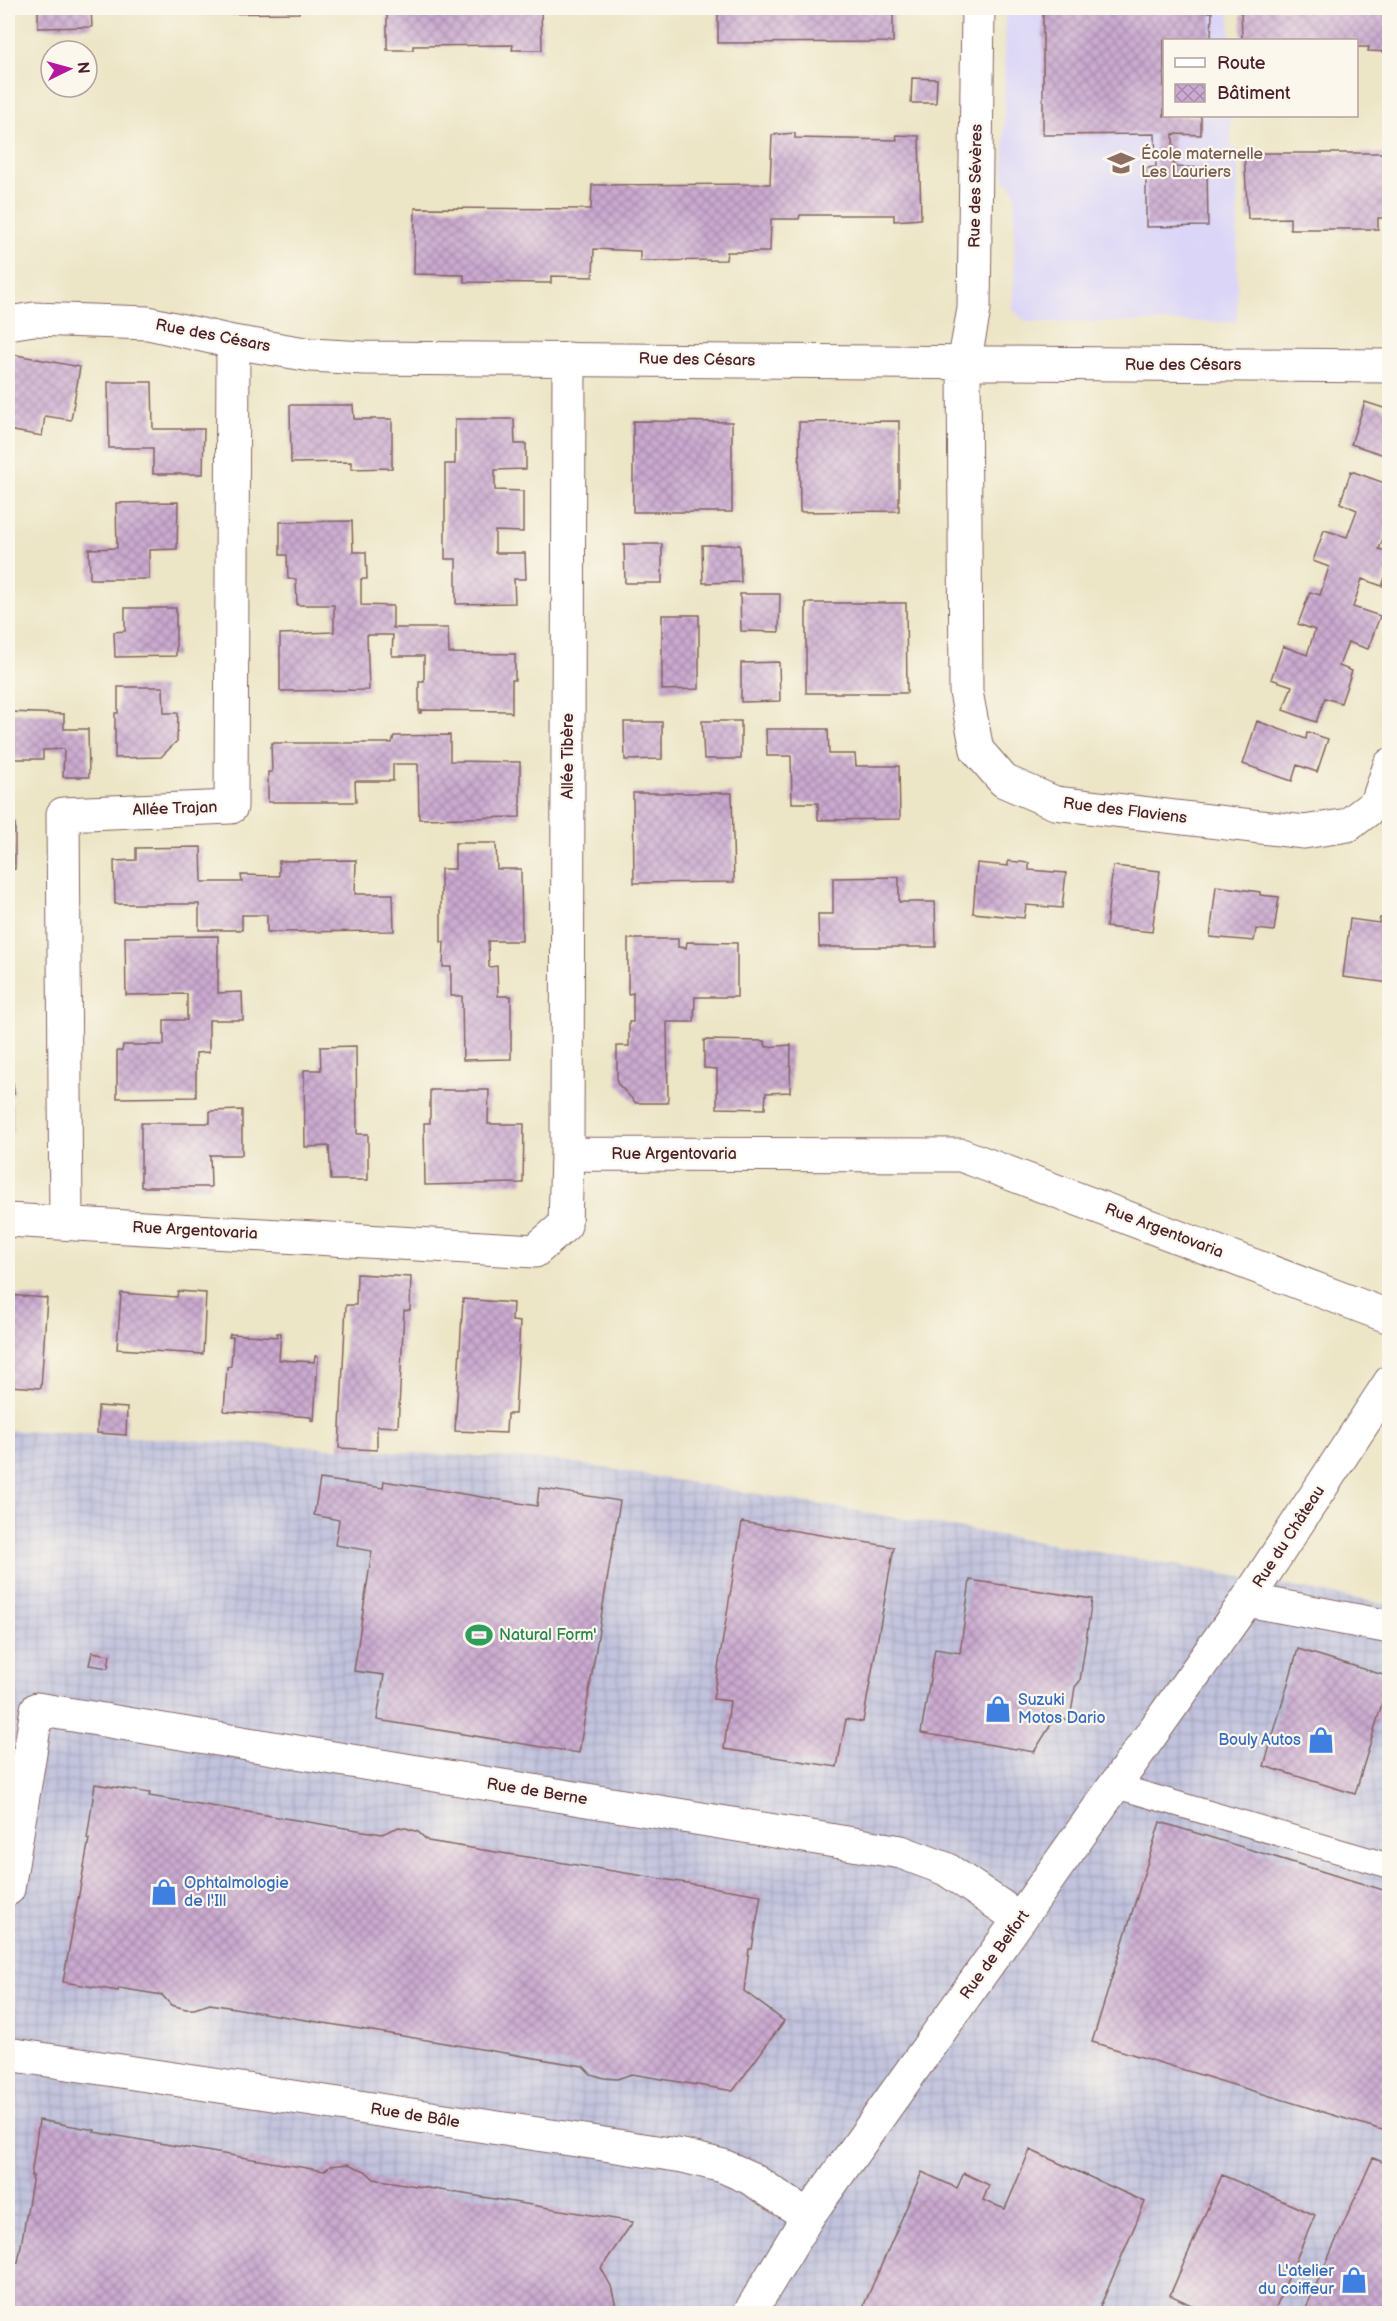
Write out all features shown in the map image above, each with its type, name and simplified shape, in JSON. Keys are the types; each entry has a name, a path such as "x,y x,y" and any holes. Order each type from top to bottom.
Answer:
{"street":[{"name":"Rue des Sévères","path":"964,364 974,309 978,8"},
{"name":"Rue des Césars","path":"8,323 34,320 148,323 234,342 311,355 364,358 1389,366"},
{"name":"Allée Trajan","path":"66,1223 63,814 231,807 234,342"},
{"name":"Allée Tibère","path":"567,1154 569,359"},
{"name":"Rue des Flaviens","path":"964,364 966,692 977,750 1004,781 1055,803 1304,832 1348,825 1377,803 1389,765"},
{"name":"Rue Argentovaria","path":"8,1220 535,1251 565,1225 567,1154 961,1155 1389,1317"},
{"name":"Rue du Château","path":"1389,1382 1247,1600 1389,1627"},
{"name":"Rue de Belfort","path":"749,2313 808,2216 1247,1600"},
{"name":"Rue de Berne","path":"8,1889 37,1709 901,1852 946,1869 1020,1919"},
{"name":"Rue de Bâle","path":"8,2054 683,2156 723,2166 750,2178 808,2216"}],"lane":[{"path":"1116,1786 1389,1866"}],"shaded area":[{"name":"École maternelle Les Lauriers","path":"1005,8 1230,8 1230,39 1163,39 1163,117 1231,117 1231,148 1238,149 1237,322 1026,322 1013,310 1015,192 1004,178"},
{"path":"8,1430 563,1461 1209,1571 1389,1605 1389,2313 8,2313"}],"building":[{"path":"38,8 91,8 92,27 38,28"},
{"path":"201,8 299,8 299,13 201,14"},
{"path":"387,8 541,8 542,50 512,50 513,45 413,46 413,50 387,50"},
{"path":"718,8 893,8 893,42 718,43"},
{"path":"1043,8 1202,8 1202,12 1212,12 1211,38 1163,39 1163,117 1201,117 1201,135 1173,134 1174,167 1207,168 1208,226 1146,227 1146,168 1156,167 1155,134 1043,135"},
{"path":"1241,8 1390,8 1390,52 1368,51 1369,47 1358,47 1358,39 1242,39"},
{"path":"912,78 937,79 936,103 911,103"},
{"path":"795,133 795,138 897,140 896,135 919,136 921,219 894,221 894,215 800,215 799,219 771,219 770,252 727,252 726,260 640,261 640,251 594,249 593,277 551,276 551,283 464,282 464,275 414,274 415,208 591,209 592,185 770,184 772,135"},
{"path":"1244,153 1390,153 1390,218 1378,218 1378,229 1290,229 1290,218 1248,219"},
{"path":"11,354 80,367 71,420 45,416 42,436 8,430 8,366"},
{"path":"108,382 152,382 153,429 204,429 203,474 153,474 153,448 109,448"},
{"path":"1365,402 1390,410 1390,457 1351,444"},
{"path":"290,405 353,405 354,419 392,419 392,468 351,469 351,462 291,463"},
{"path":"455,419 514,419 515,444 526,444 526,469 495,470 495,490 523,491 523,532 495,531 495,553 525,553 526,579 514,579 515,603 456,604 456,559 445,559 445,464 455,464"},
{"path":"633,421 732,422 732,512 633,512"},
{"path":"899,421 899,511 800,512 799,422"},
{"path":"1351,471 1390,485 1390,521 1379,549 1390,552 1390,564 1382,586 1362,579 1353,607 1380,616 1368,649 1348,642 1339,666 1352,671 1341,703 1325,698 1316,722 1283,710 1292,686 1271,679 1283,646 1307,655 1315,630 1298,624 1310,592 1320,595 1329,567 1313,561 1324,530 1347,537 1357,510 1340,503"},
{"path":"178,502 177,549 149,550 149,579 90,579 89,549 117,548 116,503"},
{"path":"352,521 353,552 366,552 367,579 361,579 361,605 393,606 393,628 448,628 449,653 515,654 512,713 509,711 421,710 419,713 419,681 424,681 424,656 392,656 393,635 367,635 369,690 280,691 280,634 334,632 334,605 297,605 296,579 288,579 287,555 280,555 280,522"},
{"path":"624,544 662,544 662,583 625,583"},
{"path":"702,545 740,545 741,582 703,583"},
{"path":"740,594 780,594 779,632 741,631"},
{"path":"806,603 906,603 907,693 806,693"},
{"path":"125,608 176,608 176,656 115,657 114,632 125,631"},
{"path":"662,615 699,615 699,689 662,690"},
{"path":"779,662 780,701 741,702 741,663"},
{"path":"118,687 163,687 164,713 178,713 177,741 161,757 115,758 115,713 118,713"},
{"path":"8,712 64,714 64,729 88,729 89,777 63,777 64,749 43,750 43,759 8,759"},
{"path":"702,721 741,721 741,759 704,759"},
{"path":"1257,721 1306,739 1307,732 1328,739 1317,772 1297,765 1292,781 1243,764"},
{"path":"624,722 662,722 662,759 625,760"},
{"path":"766,729 828,729 829,754 855,754 856,766 899,766 900,819 818,820 818,803 792,803 791,756 767,756"},
{"path":"450,735 450,761 520,762 520,817 419,819 418,764 393,764 393,781 355,781 356,802 268,802 268,772 272,772 271,743 392,743 394,736"},
{"path":"633,793 732,793 734,882 634,883"},
{"path":"8,822 15,822 15,869 8,870"},
{"path":"455,843 496,843 497,869 521,869 522,941 488,941 489,967 497,966 498,996 511,996 511,1059 463,1060 462,996 451,996 451,967 443,967 444,942 441,942 441,869 455,869"},
{"path":"201,847 202,882 242,882 241,875 279,876 279,861 356,860 355,894 393,894 394,931 267,932 267,915 242,915 242,930 199,930 199,904 115,904 114,861 136,860 136,848"},
{"path":"1008,861 1029,863 1029,870 1066,873 1062,908 1026,905 1024,918 973,913 977,863 1008,866"},
{"path":"1113,866 1160,871 1152,932 1106,927"},
{"path":"899,877 899,902 935,902 936,947 819,947 818,914 833,914 833,878"},
{"path":"1216,886 1279,897 1274,931 1256,929 1254,941 1210,937"},
{"path":"1380,918 1390,919 1390,983 1343,977 1350,919 1379,923"},
{"path":"218,936 218,993 242,992 243,1020 209,1020 209,1052 196,1053 196,1097 117,1098 117,1051 122,1051 123,1045 164,1045 164,1020 187,1020 187,994 126,995 125,937"},
{"path":"628,939 678,939 678,947 686,948 687,942 737,943 737,997 695,997 694,1022 667,1022 668,1103 636,1103 617,1083 617,1046 629,1046 629,1022 633,1022 633,993 628,994"},
{"path":"704,1040 765,1041 766,1047 791,1045 790,1092 766,1093 765,1109 717,1108 717,1069 704,1068"},
{"path":"356,1046 357,1134 368,1134 368,1180 331,1180 329,1146 305,1147 304,1070 321,1070 320,1047"},
{"path":"8,1083 13,1083 14,1094 10,1093 10,1105 13,1105 13,1133 8,1133"},
{"path":"430,1090 489,1090 488,1124 524,1124 523,1183 425,1185 424,1123 430,1123"},
{"path":"242,1110 242,1155 210,1155 211,1187 141,1187 141,1123 210,1123 210,1111"},
{"path":"357,1274 411,1277 410,1310 404,1311 398,1427 377,1426 377,1450 339,1448 346,1305 356,1305"},
{"path":"178,1291 206,1293 203,1354 117,1349 121,1293 177,1297"},
{"path":"8,1295 47,1298 41,1388 8,1386"},
{"path":"463,1299 513,1303 512,1321 520,1322 515,1414 507,1414 506,1433 455,1431"},
{"path":"277,1333 281,1333 279,1360 314,1362 315,1356 318,1356 314,1421 311,1417 224,1411 227,1367 231,1366 233,1337 229,1337 230,1334 277,1337"},
{"path":"98,1406 127,1408 126,1435 97,1433"},
{"name":"Natural Form'","path":"320,1479 383,1488 384,1481 537,1506 539,1488 620,1501 579,1753 377,1720 384,1675 354,1671 372,1551 335,1545 339,1520 314,1515"},
{"path":"742,1522 894,1547 863,1722 846,1719 837,1767 724,1749 730,1701 713,1699"},
{"path":"970,1580 1092,1599 1080,1681 1075,1687 1070,1720 1055,1718 1034,1752 921,1733 935,1649 960,1653"},
{"name":"Bouly Autos","path":"1298,1649 1390,1677 1355,1794 1264,1766"},
{"path":"92,1652 110,1655 108,1668 89,1665"},
{"path":"95,1784 150,1793 149,1796 382,1834 399,1827 406,1828 418,1832 428,1841 761,1895 752,1949 749,1949 744,1991 784,2021 733,2091 632,2074 617,2079 604,2078 591,2074 583,2066 210,2004 186,2009 171,2005 162,1995 63,1982 89,1839 87,1839"},
{"path":"1160,1822 1390,1892 1389,2132 1092,2042"},
{"path":"39,2120 95,2130 94,2132 324,2171 330,2166 348,2164 365,2171 374,2179 633,2222 601,2268 611,2286 618,2314 8,2314 15,2263 18,2263 33,2176 31,2176"},
{"path":"1030,2150 1145,2202 1097,2314 860,2314 922,2172 957,2188 964,2173 989,2185 983,2200 1005,2209"},
{"path":"1373,2158 1390,2165 1390,2299 1384,2314 1303,2314"},
{"path":"1222,2175 1315,2215 1273,2314 1210,2314 1170,2295"}],"place":[{"name":"École maternelle Les Lauriers","path":"1121,163"},
{"name":"Natural Form'","path":"479,1635"},
{"name":"Suzuki Motos Dario","path":"998,1709"},
{"name":"Bouly Autos","path":"1321,1740"},
{"name":"Ophtalmologie de l'Ill","path":"164,1892"},
{"name":"L'atelier du coiffeur","path":"1354,2280"}]}
